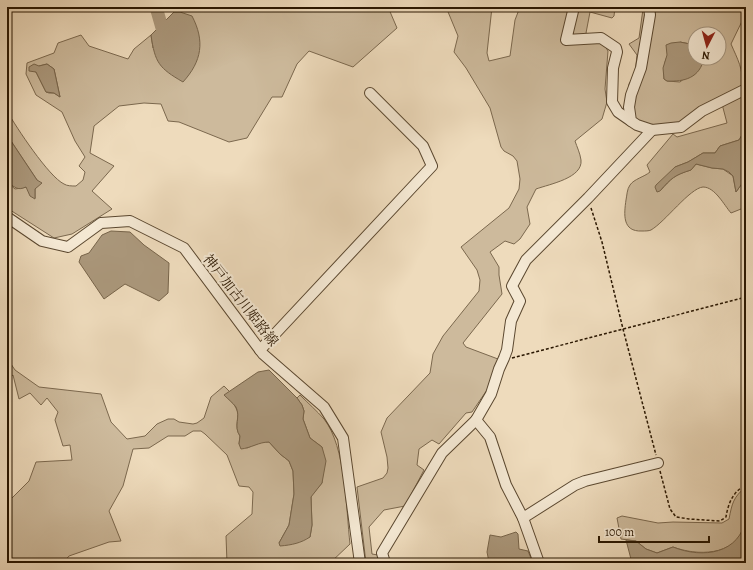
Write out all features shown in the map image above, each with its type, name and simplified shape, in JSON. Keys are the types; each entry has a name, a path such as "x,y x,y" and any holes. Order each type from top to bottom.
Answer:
{"street":[{"path":"574,7 566,40 601,38 616,48 617,52 613,68 612,102 618,112 637,125 652,130 681,127 702,111 746,89"},
{"path":"631,121 629,107 631,95 641,68 650,15 649,7"},
{"path":"260,350 432,166 423,146 370,93"},
{"path":"384,563 382,553 385,547 442,453 476,420 490,394 507,350 511,321 520,301 512,286 526,260 588,198 652,130"},
{"name":"神戸加古川姫路線","path":"7,217 42,241 68,248 101,223 130,221 184,248 260,350 324,407 343,438 360,563"},
{"path":"476,420 490,437 506,485 523,518 539,563"},
{"path":"523,518 575,485 585,481 658,463"}],"path":[{"path":"588,198 602,242 670,509 676,517 720,521 726,517 727,509 733,497 742,487 746,485"},
{"path":"504,358 517,358 746,297"}],"shaded area":[{"path":"173,7 388,7 397,28 353,67 309,51 297,64 282,97 272,97 247,138 229,142 179,122 168,121 161,104 144,103 119,106 94,126 90,153 114,166 92,191 112,209 72,234 54,238 7,208 7,182 15,189 27,187 35,198 35,189 38,185 37,180 7,135 7,111 33,151 58,180 67,185 76,186 83,180 85,172 79,166 85,157 75,141 62,112 36,95 26,74 27,63 54,53 58,43 81,35 89,46 128,59 134,49 151,35 153,48 180,12 174,12","holes":["47,64 54,69 60,97 54,93 46,92 36,72 34,71 39,66"]},
{"path":"446,7 492,7 487,53 489,61 510,56 515,20 520,7 615,7 614,16 612,18 590,12 586,33 602,41 608,51 605,89 607,102 602,119 575,141 581,160 577,171 571,176 536,189 527,207 530,224 520,239 514,244 505,241 490,252 499,267 502,294 463,343 466,347 498,359 489,387 472,412 466,413 439,444 432,440 419,449 417,465 424,470 405,506 384,510 369,527 372,554 378,555 377,563 366,563 357,487 383,478 387,473 387,457 381,432 387,418 430,373 433,354 443,336 479,291 480,280 477,270 461,247 509,208 519,189 520,179 517,161 501,147 490,108 466,68 454,52 458,36"},
{"path":"625,7 745,7 745,15 731,44 741,69 742,86 680,123 650,126 626,116 629,84 635,74 637,55 629,44 639,38 643,9"},
{"path":"174,12 180,12 192,16 199,34 200,50 198,58 183,82 168,73 160,64 154,52 151,35"},
{"path":"680,42 687,43 687,66 701,66 695,74 679,81 667,81 664,79 663,68 667,55 666,45"},
{"path":"34,64 39,66 47,64 54,69 60,97 54,93 46,92 36,72 29,71 29,67"},
{"path":"746,91 746,135 743,134 739,140 720,146 715,153 703,153 688,162 675,167 660,191 674,178 691,170 696,164 723,169 733,176 736,192 746,178 746,207 731,213 715,193 703,187 691,193 651,230 635,231 631,229 625,216 625,205 628,188 630,185 650,172 647,165 673,134 677,137 727,123 722,104"},
{"path":"743,133 746,135 746,178 736,192 733,176 729,172 723,169 696,164 691,170 674,178 657,192 655,187 656,185 675,167 688,162 703,153 715,153 720,146 739,140"},
{"path":"7,135 37,180 42,183 35,189 35,199 30,196 26,187 14,187 7,182"},
{"path":"111,231 130,232 144,245 169,263 168,293 159,301 125,284 104,299 79,262 81,256 89,253 102,235"},
{"path":"9,361 15,370 39,387 101,394 111,422 127,439 145,436 157,424 168,419 193,424 197,423 204,418 211,397 224,386 230,392 225,395 234,404 237,411 237,429 240,436 239,444 247,448 260,442 269,442 289,461 293,471 294,494 289,525 279,543 310,537 312,525 311,496 322,483 322,447 310,438 303,419 304,411 297,398 300,395 324,419 337,445 344,479 350,544 330,563 227,563 226,536 252,514 253,492 249,487 239,486 227,455 201,431 193,431 185,436 168,436 149,448 133,449 123,486 109,511 121,541 109,542 69,556 63,563 7,563 7,499 12,498 29,481 36,462 72,460 70,445 63,446 55,420 58,412 47,398 41,405 30,393 19,399 13,375 7,380 7,363"},
{"path":"269,370 302,405 304,411 303,419 310,438 322,447 326,461 322,483 311,497 312,525 310,537 303,541 280,546 279,543 289,525 294,494 293,471 289,461 269,442 241,449 239,444 240,436 237,429 238,414 236,407 224,395 258,372"},
{"path":"746,487 746,523 739,537 732,544 723,549 693,552 673,547 657,553 646,549 636,541 621,539 617,518 622,516 658,523 722,523 729,519 734,501 738,494"},
{"path":"746,518 746,563 632,563 626,540 636,541 646,549 657,553 673,547 696,553 708,553 728,546 736,539 742,530"},
{"path":"516,532 518,534 519,549 528,551 533,563 489,562 487,552 490,535 501,537"}],"waterway":[{"path":"156,7 167,41"}]}
